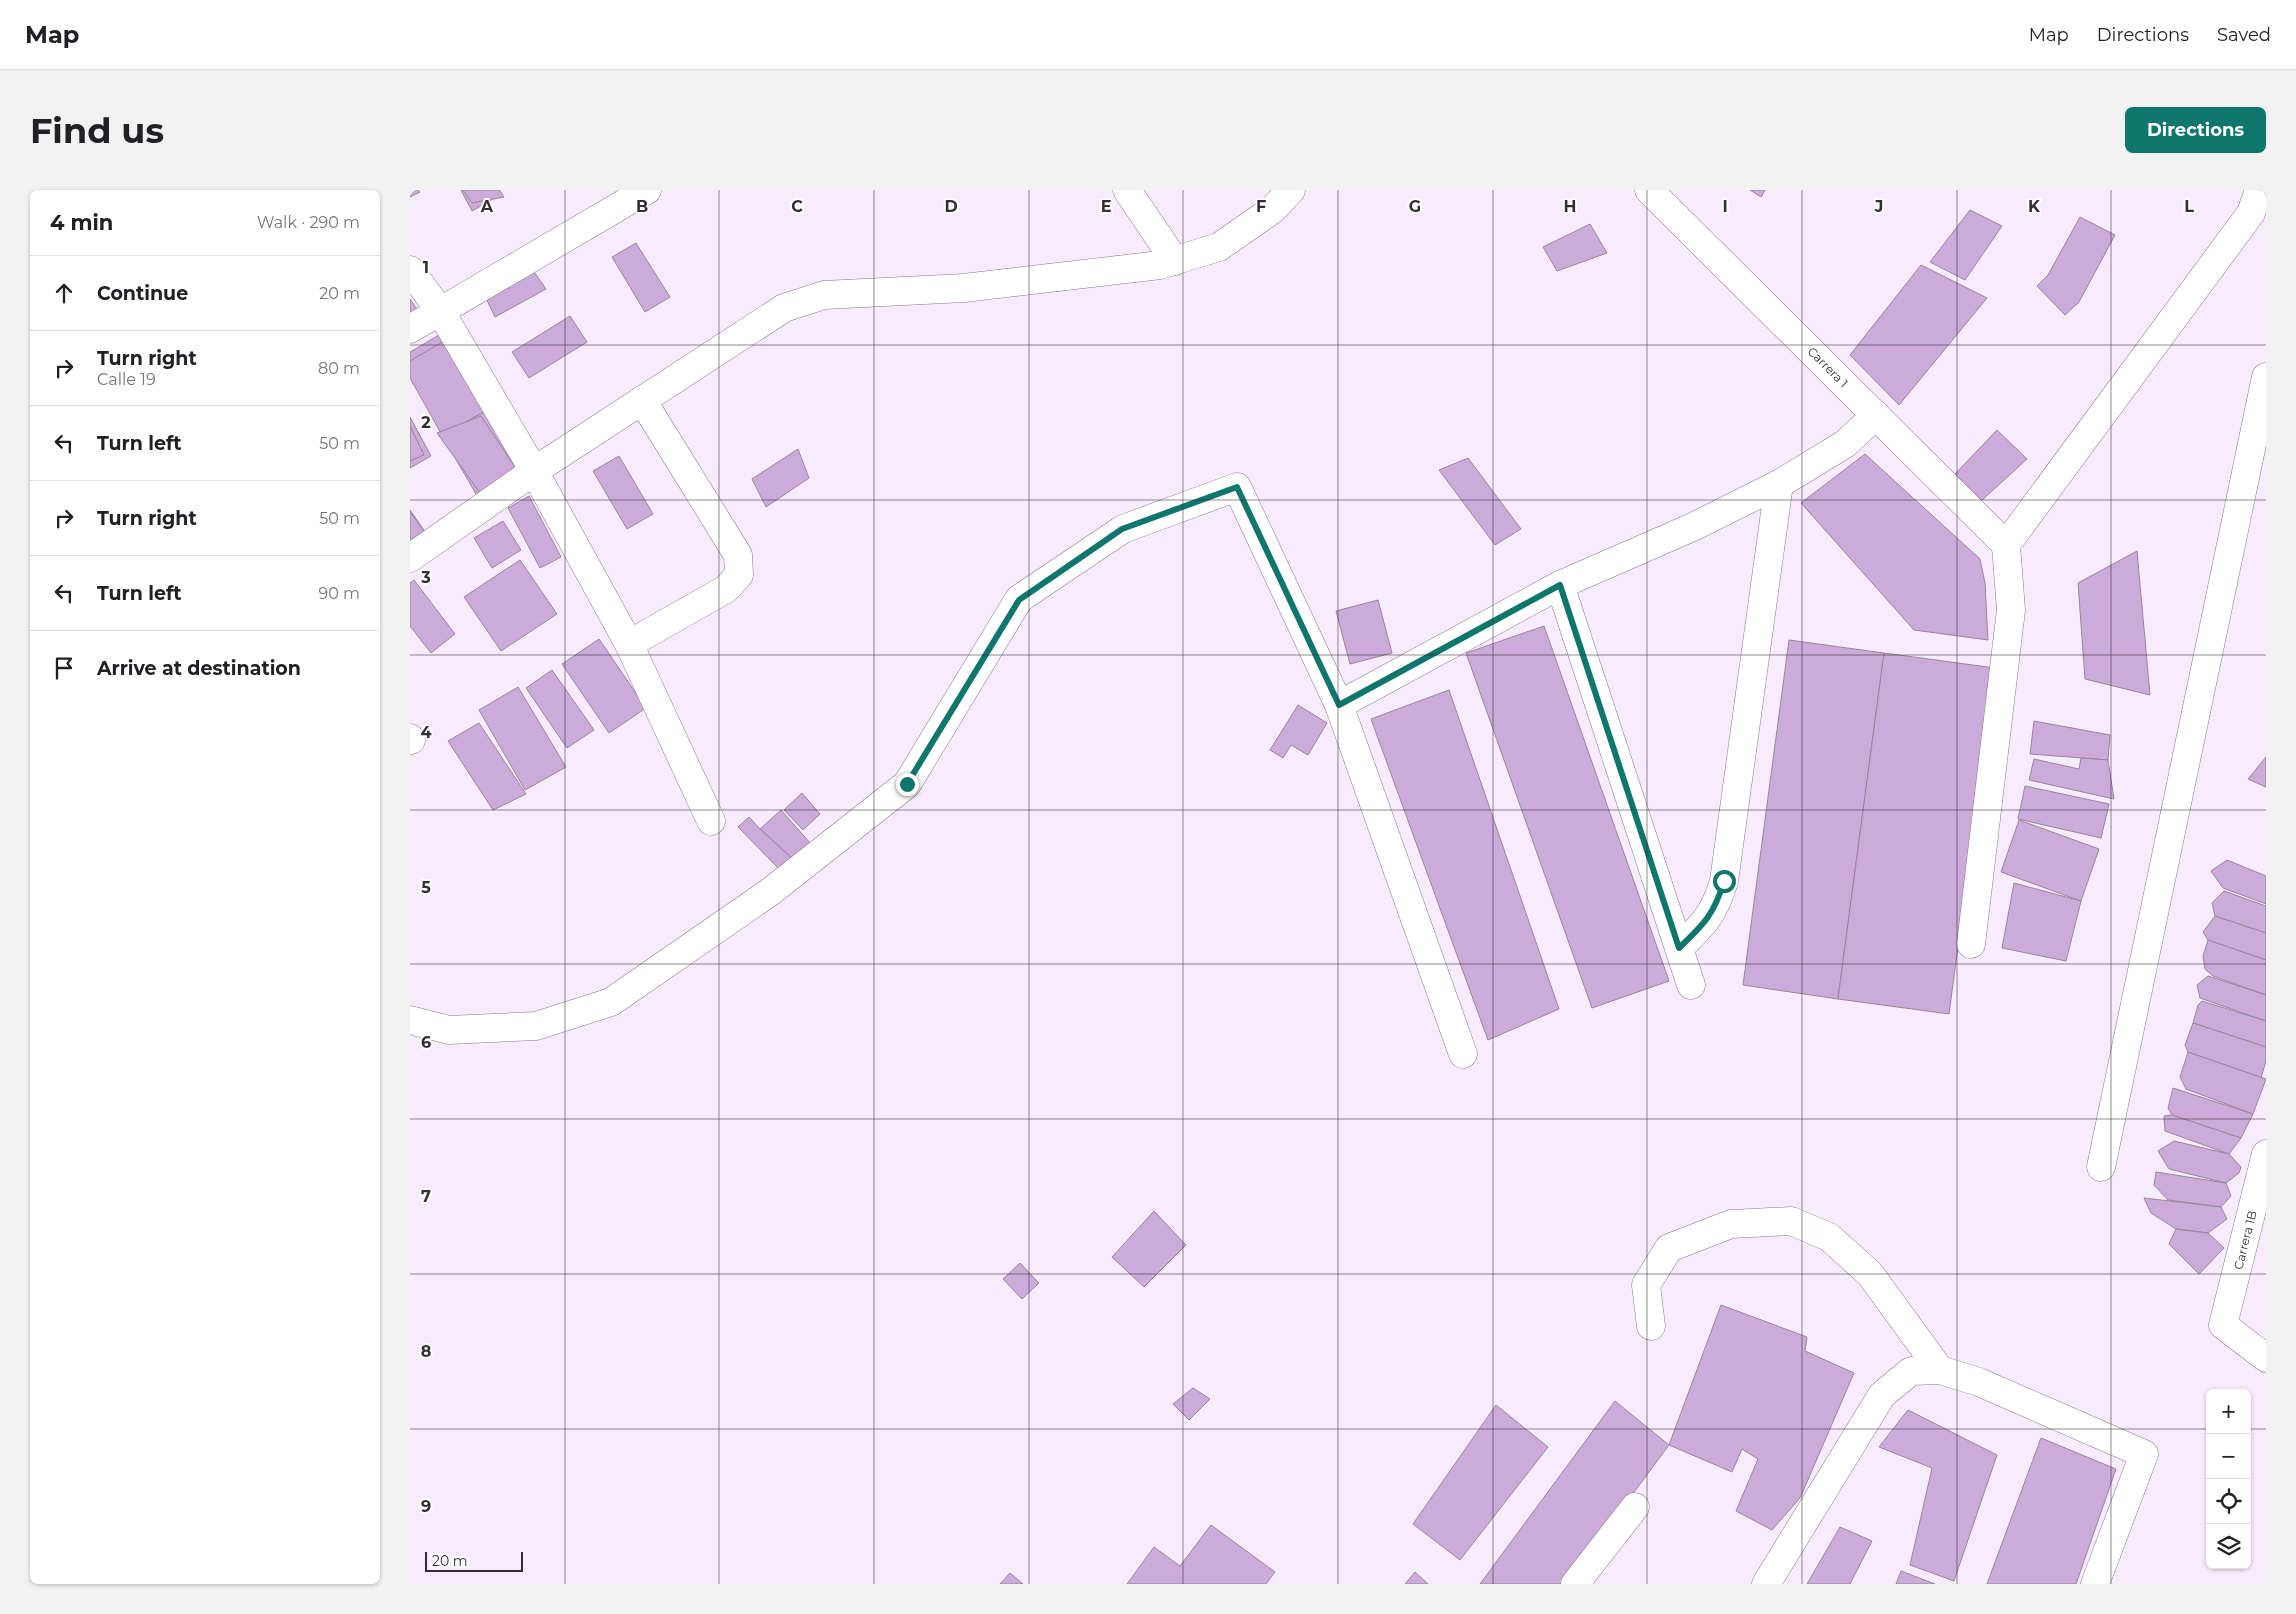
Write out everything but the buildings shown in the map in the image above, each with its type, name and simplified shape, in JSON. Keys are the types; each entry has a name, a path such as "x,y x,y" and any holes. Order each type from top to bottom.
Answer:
{"street":[{"path":"410,330 647,190"},
{"path":"1127,190 1175,261"},
{"path":"410,558 534,471 784,308 824,295 964,288 1160,265 1219,247 1272,210 1291,190"},
{"name":"Carrera 1","path":"1648,190 2006,545"},
{"path":"1971,944 2011,610 2006,545 2251,213 2259,190"},
{"path":"410,270 441,312 534,471 629,644 711,821"},
{"path":"2101,1167 2266,376"},
{"path":"629,644 726,589 739,575 738,555 642,400"},
{"path":"1339,705 1560,585 1696,526 1779,484 1845,444 1876,415"},
{"path":"1679,948 1704,923 1718,903 1724,881 1779,484"},
{"path":"410,1020 449,1030 536,1026 611,1002 770,892 907,784 1019,600 1122,529 1237,487 1339,705 1463,1054"},
{"path":"1560,585 1690,985"},
{"name":"Carrera 1B","path":"2266,1154 2223,1325 2266,1358"},
{"path":"1651,1326 1646,1285 1669,1248 1731,1224 1791,1221 1829,1237 1870,1274 1940,1370"},
{"path":"1766,1584 1882,1395 1911,1371 1940,1370 1979,1382 2144,1454 2096,1584"},
{"path":"1575,1584 1635,1507"}],"route":[{"path":"907,784 1019,600 1122,529 1237,487 1339,705 1560,585 1679,948 1704,923 1718,903 1724,881"}]}
